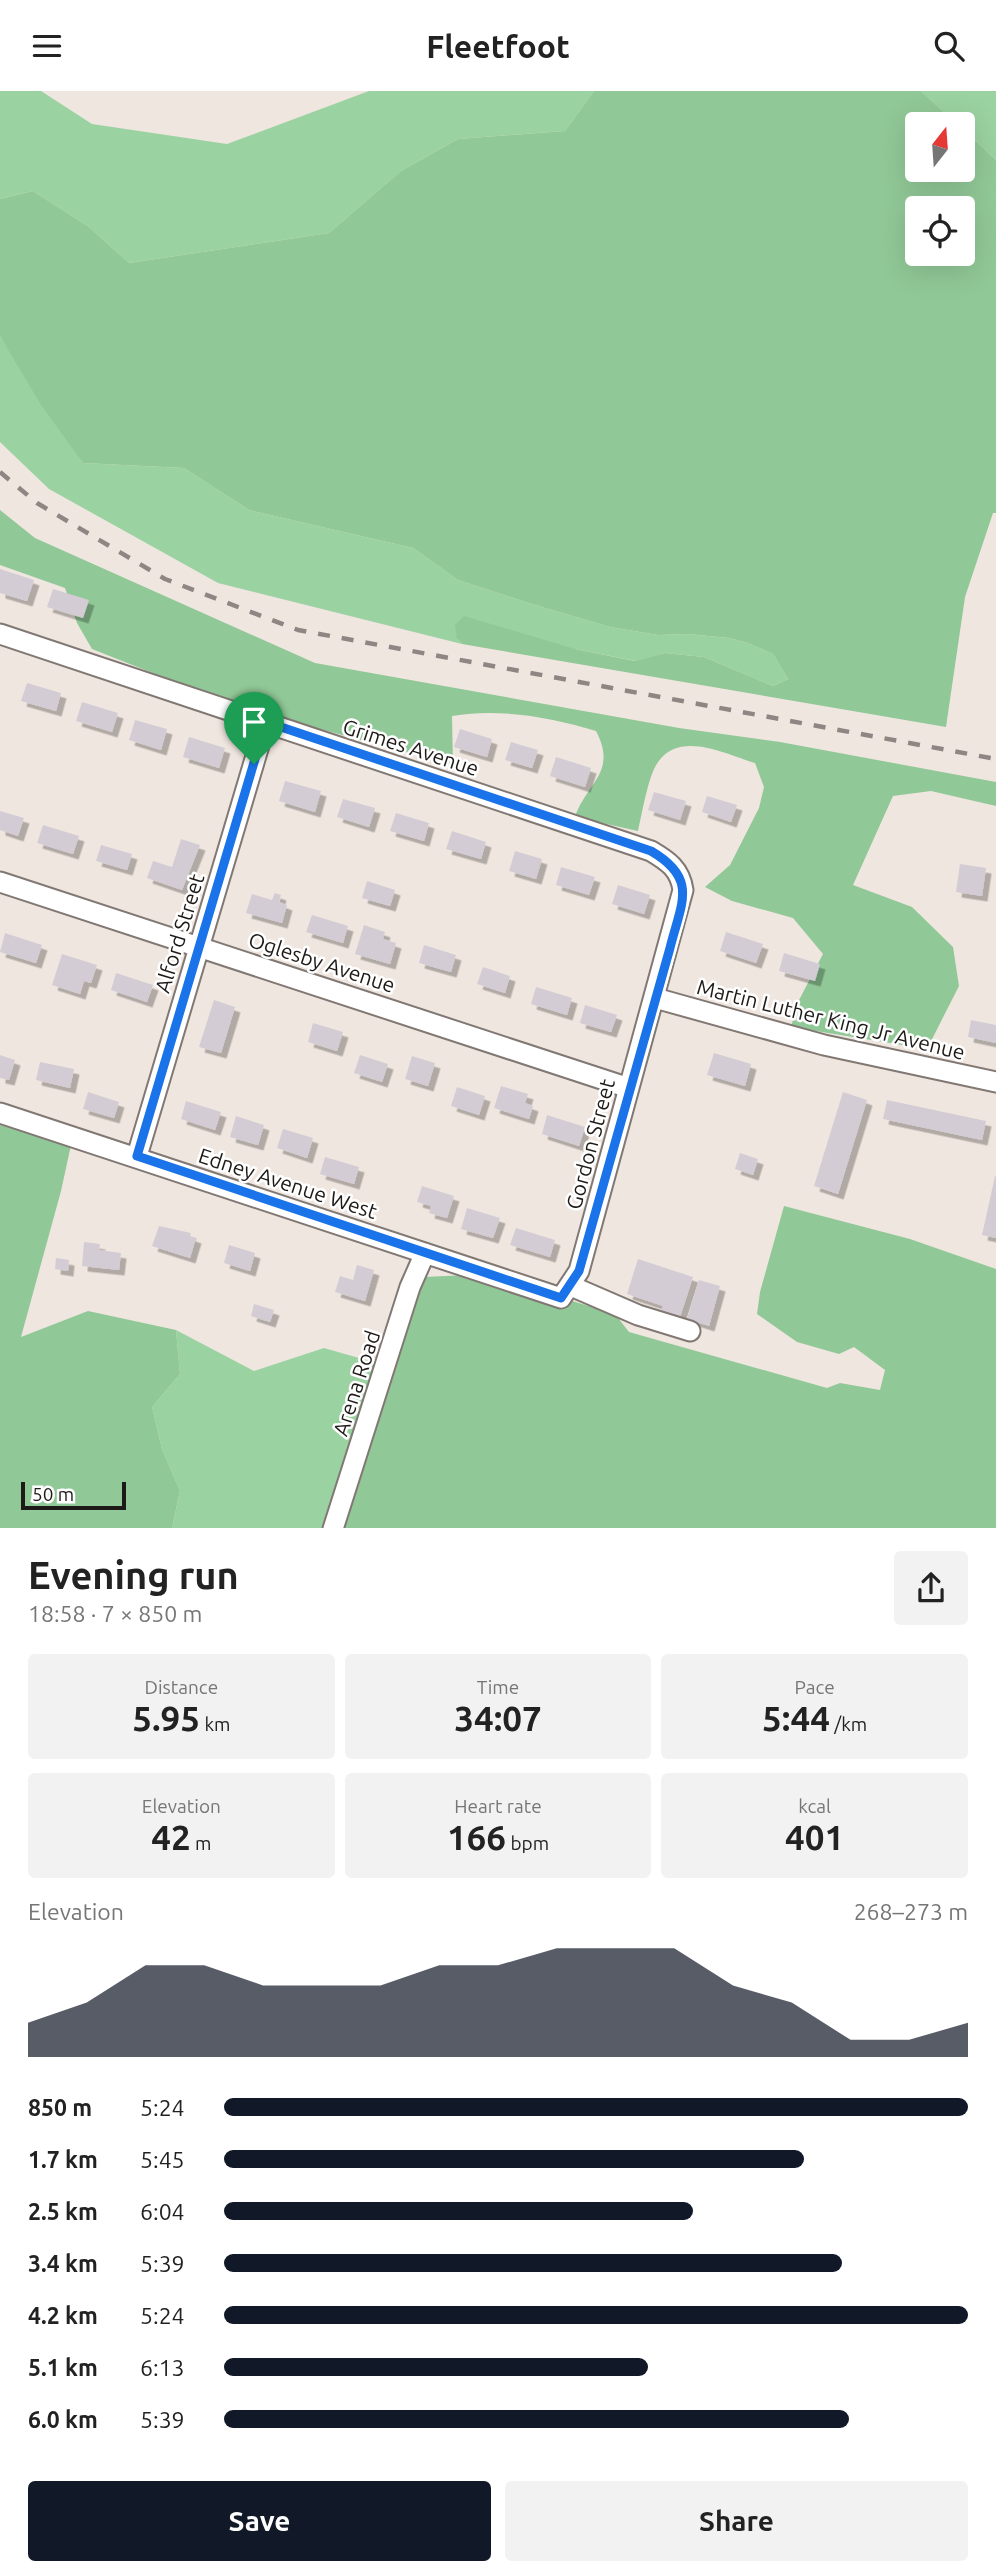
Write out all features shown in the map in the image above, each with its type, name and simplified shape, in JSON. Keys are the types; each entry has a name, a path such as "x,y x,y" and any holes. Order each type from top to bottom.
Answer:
{"street":[{"name":"Grimes Avenue","path":"0,634 651,851 668,861 680,875 683,890 655,998"},
{"name":"Alford Street","path":"137,1156 266,722"},
{"name":"Oglesby Avenue","path":"0,881 629,1088"},
{"name":"Martin Luther King Jr Avenue","path":"655,998 824,1045 996,1082"},
{"name":"Gordon Street","path":"566,1292 579,1271 655,998"},
{"name":"Edney Avenue West","path":"0,1113 425,1253 566,1292 690,1331"},
{"name":"Arena Road","path":"333,1528 410,1287 425,1253"}],"green space":[{"path":"0,91 41,91 92,124 227,144 369,91 594,91 565,131 458,139 401,171 329,233 129,263 89,227 33,191 0,199"},
{"path":"594,91 921,91 944,112 905,112 905,182 975,182 975,140 996,160 996,513 993,513 965,597 946,727 462,644 457,639 455,625 464,616 575,649 635,661 665,653 704,657 773,686 788,679 773,654 748,643 729,638 688,634 658,635 610,627 535,605 458,580 413,548 249,510 184,468 83,463 41,405 0,336 0,199 33,191 89,227 129,263 329,233 401,171 458,139 565,131"},
{"path":"921,91 996,91 996,160 975,140 975,112 944,112"},
{"path":"0,336 83,463 184,468 249,510 413,548 458,580 535,605 610,627 658,635 688,634 729,638 748,643 773,654 788,679 773,686 704,657 665,653 636,661 575,649 457,639 462,644 218,583 49,489 0,442"},
{"path":"0,510 35,538 315,663 679,728 780,742 996,782 996,806 931,791 893,796 853,885 912,907 953,947 959,986 927,1049 791,1027 798,1002 823,954 793,918 732,901 705,887 730,865 759,808 764,787 755,763 704,747 678,747 667,752 651,776 638,831 575,817 602,768 604,757 596,731 525,715 488,713 452,716 453,765 309,726 198,691 92,649 77,623 65,588 0,565"},
{"path":"0,1125 71,1145 21,1337 88,1311 176,1330 180,1374 152,1407 162,1449 180,1491 172,1528 0,1528"},
{"path":"784,1206 910,1239 996,1269 996,1528 340,1528 424,1277 467,1275 560,1309 565,1307 569,1300 615,1314 629,1332 827,1388 840,1383 880,1390 885,1370 854,1347 839,1354 797,1342 757,1314 760,1292"},
{"path":"176,1330 254,1371 324,1348 394,1368 340,1528 172,1528 180,1491 162,1449 152,1407 180,1374"}],"building":[{"path":"0,569 34,580 27,601 0,593"},
{"path":"53,589 89,600 83,618 47,607"},
{"path":"27,683 61,693 56,711 21,701"},
{"path":"82,702 118,713 112,732 76,721"},
{"path":"135,720 167,729 161,750 129,740"},
{"path":"460,729 492,739 487,757 454,747"},
{"path":"189,737 225,748 219,768 183,757"},
{"path":"511,742 538,750 532,768 505,760"},
{"path":"556,757 591,768 585,787 550,776"},
{"path":"285,781 321,791 315,812 279,801"},
{"path":"654,792 686,801 680,820 648,810"},
{"path":"707,796 737,805 731,822 702,812"},
{"path":"343,799 375,808 369,827 337,817"},
{"path":"0,811 24,818 18,836 0,830"},
{"path":"396,813 429,823 424,841 390,831"},
{"path":"43,825 79,836 73,854 37,843"},
{"path":"452,831 486,842 481,859 446,849"},
{"path":"181,839 200,845 182,890 147,878 153,861 172,867"},
{"path":"101,845 132,854 127,870 96,861"},
{"path":"515,851 542,859 536,879 509,871"},
{"path":"960,864 986,868 982,896 956,892"},
{"path":"561,867 595,877 589,895 556,885"},
{"path":"367,881 395,890 390,906 362,898"},
{"path":"618,885 650,895 644,914 612,904"},
{"path":"275,893 281,895 279,902 287,905 282,923 246,913 252,894 272,900"},
{"path":"312,915 348,926 343,943 306,932"},
{"path":"364,925 385,932 383,939 396,943 390,964 355,954"},
{"path":"726,932 763,944 756,963 720,951"},
{"path":"5,933 42,945 36,963 0,952"},
{"path":"424,945 456,955 451,972 419,963"},
{"path":"784,953 820,964 815,981 779,971"},
{"path":"62,954 97,965 91,983 84,981 80,994 52,985"},
{"path":"483,967 510,976 505,993 477,984"},
{"path":"116,973 153,985 147,1002 111,990"},
{"path":"536,987 572,998 567,1015 531,1004"},
{"path":"214,1000 235,1007 221,1053 199,1047"},
{"path":"585,1005 617,1015 611,1032 580,1023"},
{"path":"971,1020 996,1025 996,1043 968,1037"},
{"path":"313,1023 343,1032 337,1051 308,1042"},
{"path":"714,1053 751,1064 745,1086 707,1075"},
{"path":"0,1055 15,1060 9,1080 0,1078"},
{"path":"360,1055 388,1064 382,1082 354,1073"},
{"path":"412,1056 435,1063 428,1086 405,1079"},
{"path":"40,1062 74,1069 70,1088 36,1080"},
{"path":"501,1086 528,1094 525,1103 533,1106 529,1119 494,1108"},
{"path":"457,1087 485,1096 479,1115 451,1106"},
{"path":"88,1092 119,1102 114,1118 83,1109"},
{"path":"843,1092 867,1100 838,1194 814,1186"},
{"path":"887,1100 986,1121 982,1140 883,1119"},
{"path":"186,1101 221,1112 215,1130 181,1119"},
{"path":"547,1115 585,1127 579,1146 542,1134"},
{"path":"236,1116 264,1125 258,1145 230,1137"},
{"path":"283,1129 313,1138 307,1158 277,1148"},
{"path":"740,1153 758,1159 753,1175 735,1169"},
{"path":"325,1157 359,1167 354,1184 320,1174"},
{"path":"996,1176 996,1238 982,1235"},
{"path":"422,1186 454,1196 447,1218 429,1213 431,1206 417,1202"},
{"path":"467,1208 500,1218 493,1238 461,1229"},
{"path":"159,1226 191,1233 190,1236 196,1238 190,1258 152,1246"},
{"path":"516,1228 555,1240 550,1257 510,1245"},
{"path":"84,1242 100,1244 99,1250 121,1253 119,1270 82,1266"},
{"path":"229,1245 255,1253 250,1271 224,1263"},
{"path":"56,1258 69,1260 68,1271 55,1269"},
{"path":"638,1259 693,1277 680,1317 661,1311 663,1306 627,1294"},
{"path":"357,1265 374,1270 365,1301 335,1292 340,1276 353,1280"},
{"path":"699,1280 720,1286 709,1326 687,1319"},
{"path":"254,1304 274,1310 270,1322 251,1316"}],"railway":[{"path":"0,472 37,503 165,579 298,630 996,759"}],"route":[{"path":"266,722 651,851 668,861 680,875 683,890 670,948 644,1032 579,1271 561,1298 137,1156 254,764 266,722"}]}
